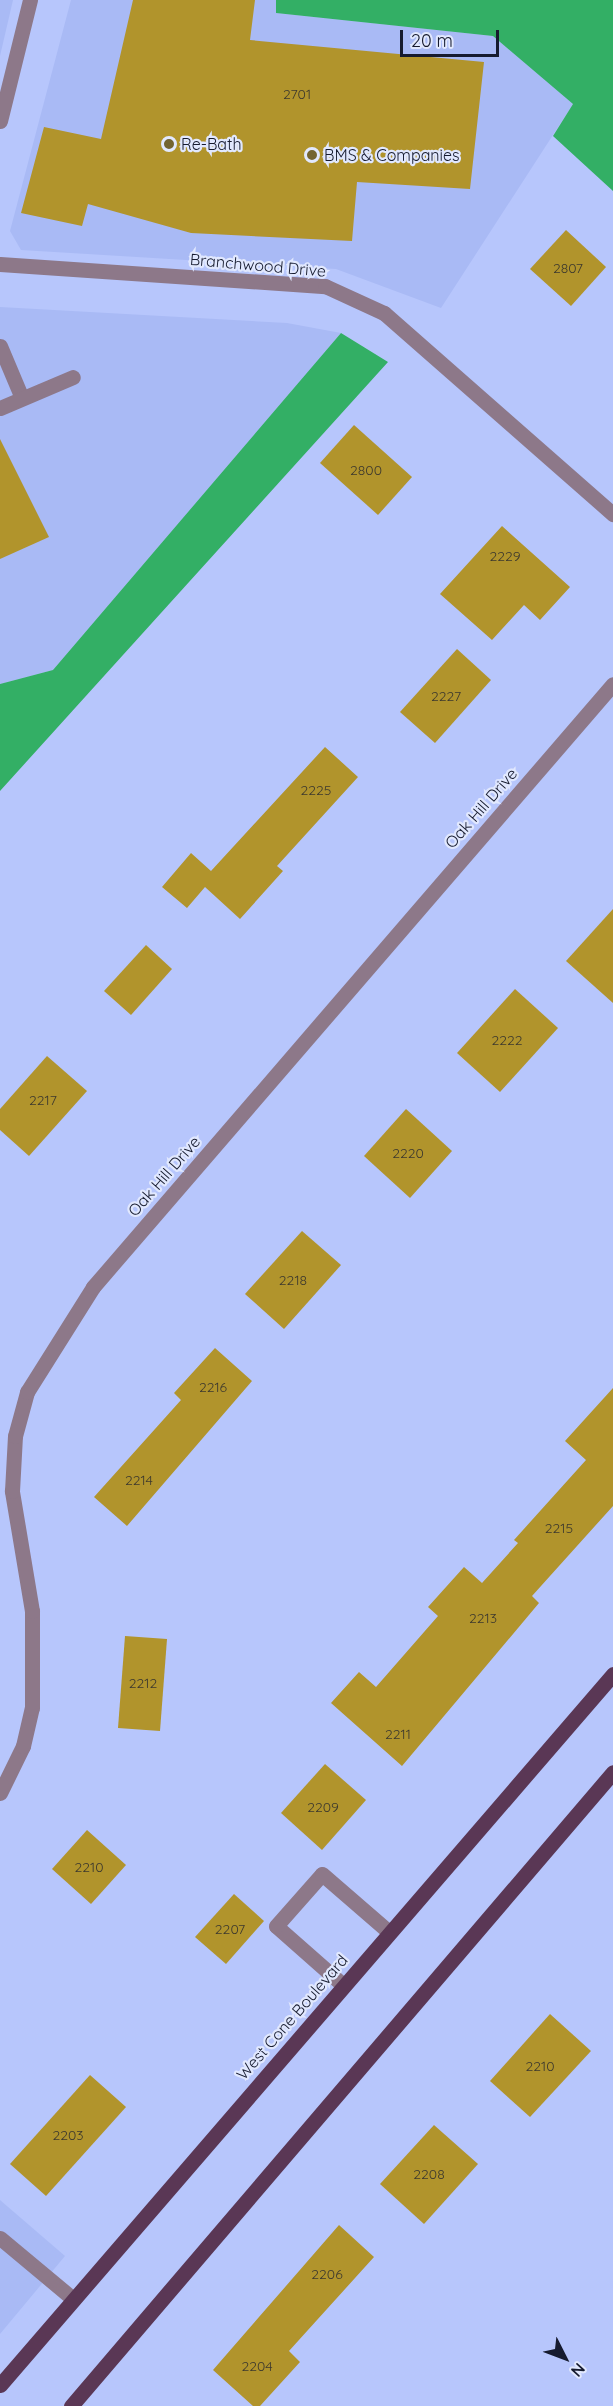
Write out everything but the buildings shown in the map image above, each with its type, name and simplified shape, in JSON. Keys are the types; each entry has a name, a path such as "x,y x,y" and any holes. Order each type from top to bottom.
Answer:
{"main road":[{"name":"West Cone Boulevard","path":"0,2385 72,2298 613,1674"},
{"path":"71,2406 613,1772"}],"street":[{"path":"0,121 30,0"},
{"name":"Branchwood Drive","path":"0,264 325,286 384,313 613,514"},
{"path":"0,346 22,398"},
{"path":"0,408 73,377"},
{"name":"Oak Hill Drive","path":"0,1793 23,1746 32,1708 32,1611 12,1491 15,1436 27,1392 93,1287 613,684"},
{"path":"343,1985 276,1926 322,1874 390,1932"},
{"path":"0,2238 72,2298"}],"shaded area":[{"path":"0,0 13,0 0,56"},
{"path":"71,0 276,0 276,13 493,36 573,104 441,308 336,269 21,250 10,231"},
{"path":"0,307 287,323 341,333 53,670 0,684"},
{"path":"0,2200 65,2256 0,2334"}],"green space":[{"path":"276,0 613,0 613,191 553,136 573,104 493,36 276,13"},
{"path":"341,333 388,362 0,791 0,684 53,670"}],"place":[{"name":"Re-Bath","path":"169,144"},
{"name":"BMS & Companies","path":"312,155"}]}
